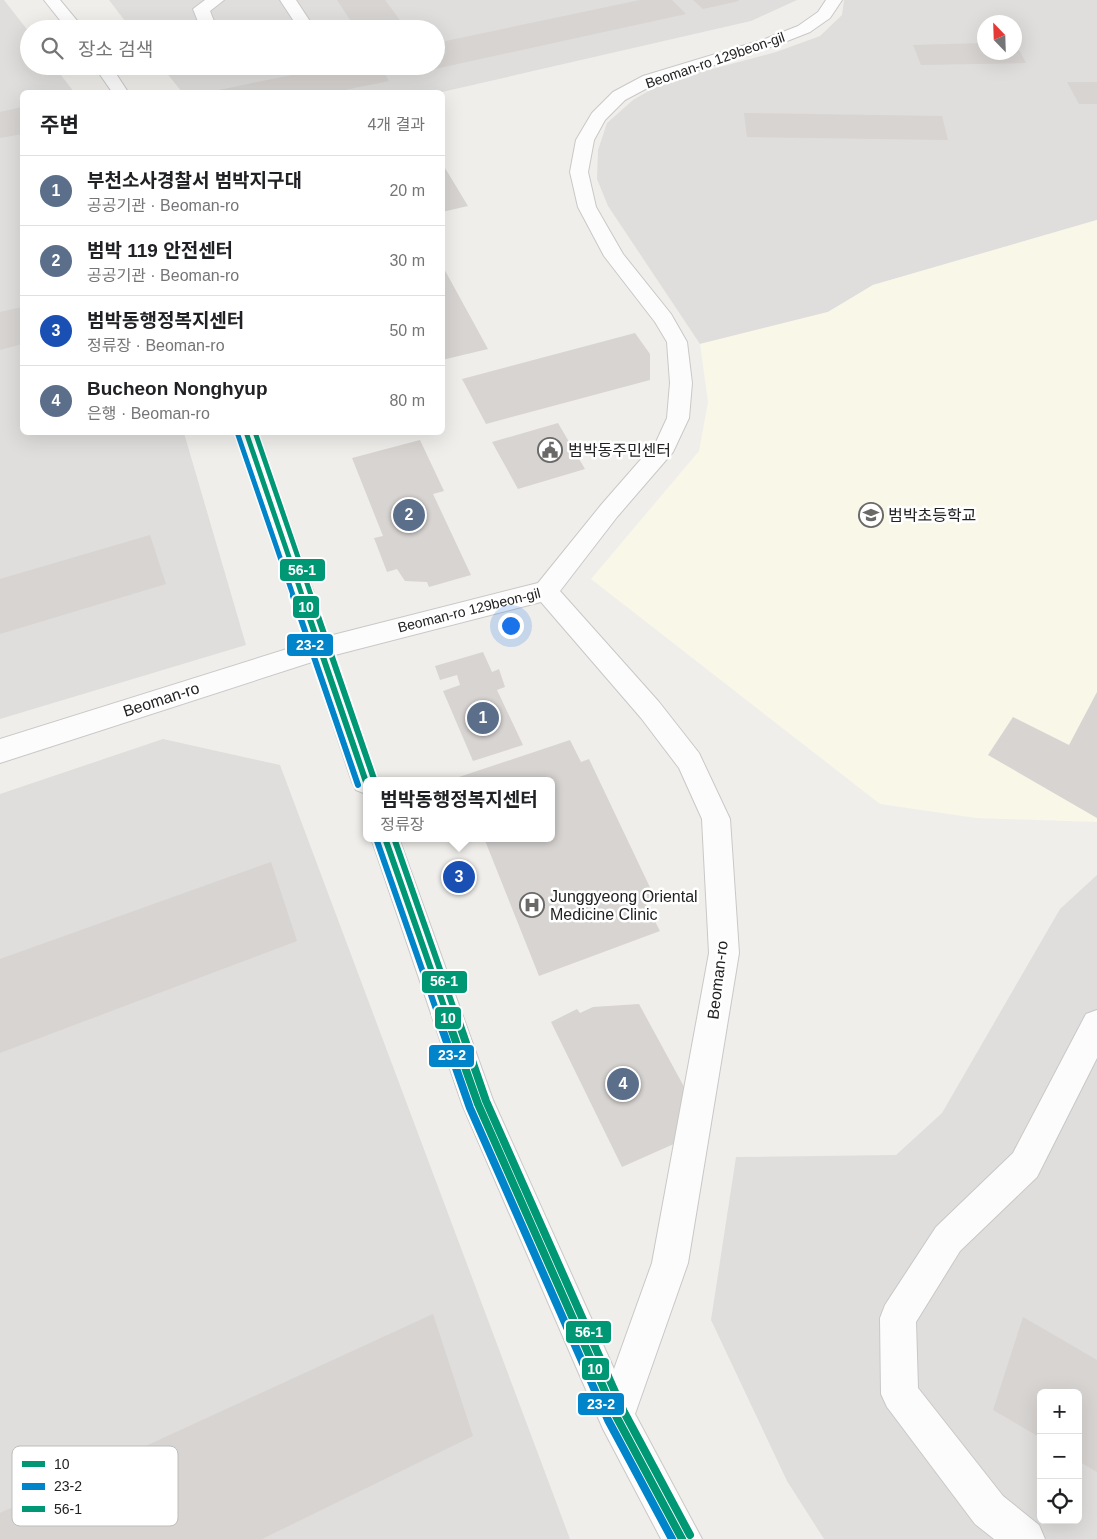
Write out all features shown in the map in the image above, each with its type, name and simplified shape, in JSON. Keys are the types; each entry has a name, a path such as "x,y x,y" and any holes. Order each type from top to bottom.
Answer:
{"street":[{"path":"52,0 69,20"},
{"path":"205,20 201,9 216,0"},
{"path":"288,0 301,20"},
{"name":"Beoman-ro 129beon-gil","path":"322,648 546,591 609,511 665,446 678,418 681,383 676,342 664,319 614,256 587,207 579,172 585,140 598,117 619,96 642,84 685,67 771,42 804,29 824,15 834,0"},
{"path":"108,75 119,90"},
{"path":"247,435 322,648 364,777"},
{"name":"Beoman-ro","path":"546,591 650,710 689,761 716,820 724,953 670,1263 616,1416"},
{"name":"Beoman-ro","path":"0,751 322,648"},
{"path":"387,842 478,1104 616,1416 682,1539"},
{"path":"1025,1539 989,1510 900,1394 898,1318 948,1239 1025,1165 1097,1025"}],"shaded area":[{"path":"0,0 4,0 20,20 20,75 61,75 72,90 20,90 20,435 185,435 246,645 0,719"},
{"path":"109,0 797,0 751,21 445,91 180,90 168,75 445,75 445,20 124,20"},
{"path":"844,0 1097,0 1097,220 873,285 828,312 700,344 608,206 597,179 598,150 607,123 633,100 664,82 776,52 820,36 842,15"},
{"name":"범박초등학교","path":"1097,220 1097,822 976,818 880,804 591,579 699,451 708,402 700,344 828,312 873,285"},
{"path":"163,739 280,765 570,1539 0,1539 0,794"},
{"path":"1097,875 1097,1539 824,1539 787,1481 711,1320 736,1157 896,1155 942,1113 1060,909"}],"building":[{"path":"337,0 385,0 400,20 350,20"},
{"path":"640,0 672,0 686,14 445,67 445,41"},
{"path":"693,0 738,0 739,1 703,9"},
{"path":"977,43 977,60 1022,60 1022,55 1026,63 921,65 913,45"},
{"path":"292,75 385,75 389,81 345,90 219,90"},
{"path":"1067,82 1097,82 1097,104 1079,104"},
{"path":"20,107 20,134 0,138 0,112"},
{"path":"744,113 942,116 948,140 747,137"},
{"path":"445,168 468,206 445,211"},
{"path":"445,270 488,349 445,359"},
{"path":"20,307 20,345 0,350 0,312"},
{"path":"635,333 650,354 650,380 486,424 462,379"},
{"name":"범박동주민센터","path":"558,423 585,469 518,489 492,442"},
{"path":"420,440 444,491 433,494 471,575 429,587 427,582 405,581 397,569 387,572 374,538 383,536 352,458"},
{"path":"150,535 166,584 0,634 0,579"},
{"path":"483,652 492,672 499,669 505,687 497,690 523,745 473,761 443,691 460,685 457,675 440,680 435,666"},
{"path":"1097,692 1097,818 988,755 1013,717 1069,745"},
{"path":"570,740 581,762 589,759 656,900 646,904 660,931 539,976 486,842 555,842 555,777 459,777"},
{"path":"271,862 297,941 0,1053 0,959"},
{"path":"639,1004 688,1094 676,1143 622,1167 551,1022 577,1009 580,1013 593,1007"},
{"path":"433,1314 473,1436 262,1539 0,1539 0,1513 12,1507 12,1526 178,1526 178,1446 146,1446"},
{"path":"1023,1317 1097,1360 1097,1472 1082,1463 1082,1389 1037,1389 1037,1436 993,1410"}],"transit line":[{"name":"23-2","path":"238,435 358,785"},
{"name":"10","path":"247,435 364,777"},
{"name":"56-1","path":"256,435 373,777"},
{"name":"23-2","path":"377,842 470,1108 608,1420 672,1539"},
{"name":"10","path":"386,842 478,1104 616,1416 682,1539"},
{"name":"56-1","path":"395,842 486,1101 624,1412 690,1535"}],"place":[{"name":"범박동주민센터","path":"550,450"},
{"name":"범박 119 안전센터","path":"409,515"},
{"name":"범박초등학교","path":"871,515"},
{"name":"부천소사경찰서 범박지구대","path":"483,718"},
{"name":"범박동행정복지센터","path":"459,877"},
{"name":"Junggyeong Oriental Medicine Clinic","path":"532,905"},
{"name":"Bucheon Nonghyup","path":"623,1084"}]}
